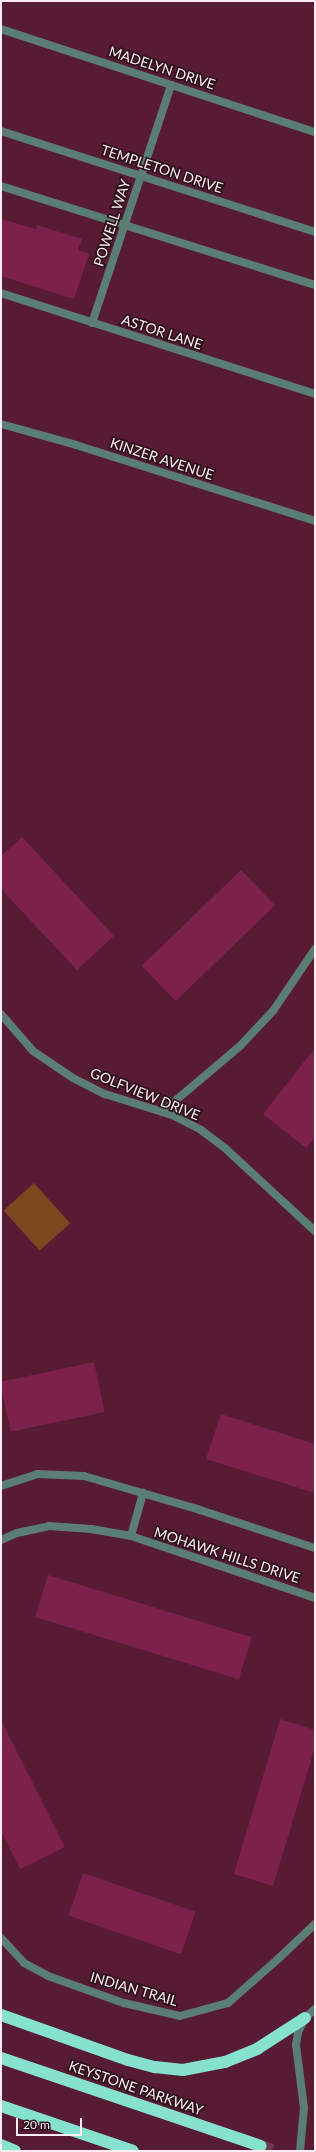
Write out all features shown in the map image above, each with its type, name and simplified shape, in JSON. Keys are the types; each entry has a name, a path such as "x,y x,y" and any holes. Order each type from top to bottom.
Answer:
{"highway":[{"path":"1,2015 128,2060 154,2067 183,2070 225,2062 257,2049 311,2012"},
{"name":"KEYSTONE PARKWAY","path":"1,2058 261,2146"},
{"path":"1,2106 133,2151"},
{"path":"1,2145 15,2151"}],"street":[{"name":"MADELYN DRIVE","path":"1,29 315,132"},
{"name":"POWELL WAY","path":"92,323 171,85"},
{"name":"TEMPLETON DRIVE","path":"1,131 315,232"},
{"path":"1,186 315,285"},
{"name":"ASTOR LANE","path":"1,293 315,394"},
{"name":"KINZER AVENUE","path":"1,424 76,445 315,521"},
{"path":"162,1112 240,1046 273,1011 315,950"},
{"name":"GOLFVIEW DRIVE","path":"1,1014 33,1051 73,1078 105,1094 172,1115 201,1130 226,1149 315,1231"},
{"path":"1,1486 37,1474 84,1476 143,1493 315,1548"},
{"path":"130,1536 143,1493"},
{"name":"MOHAWK HILLS DRIVE","path":"1,1540 17,1533 49,1526 92,1529 130,1536 315,1598"},
{"name":"INDIAN TRAIL","path":"1,1938 24,1963 48,1976 124,2003 180,2016 228,2003 315,1924"},
{"path":"300,2151 304,2108 296,2044 298,2032 311,2012"}],"shaded area":[{"path":"34,1183 70,1223 40,1251 4,1210"}],"building":[{"path":"1,219 36,229 37,225 82,239 78,250 89,254 74,299 1,276"},
{"path":"22,837 114,936 77,970 1,889 1,856"},
{"path":"241,870 275,905 176,1001 142,966"},
{"path":"315,1048 315,1138 306,1148 263,1114"},
{"path":"94,1362 105,1412 11,1432 1,1382"},
{"path":"221,1414 315,1444 315,1493 206,1459"},
{"path":"48,1575 252,1637 239,1679 35,1617"},
{"path":"280,1719 315,1730 315,1747 273,1886 234,1874"},
{"path":"1,1720 65,1847 20,1869 1,1831"},
{"path":"83,1873 196,1912 181,1954 68,1916"}],"tunnel":[{"path":"261,2146 275,2151"}]}
